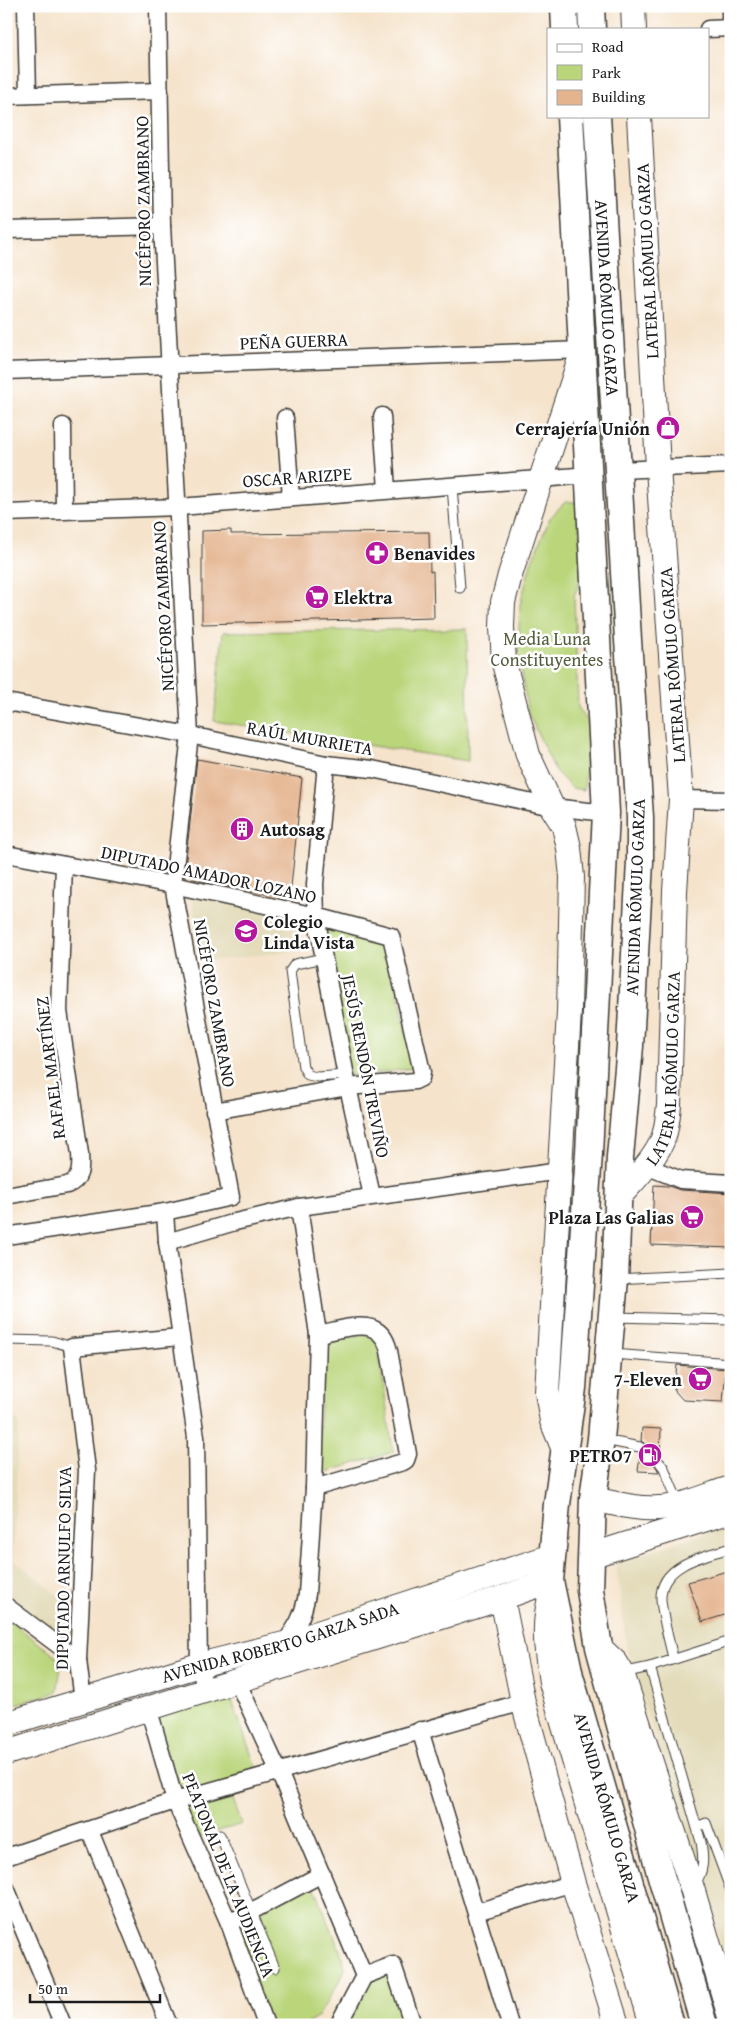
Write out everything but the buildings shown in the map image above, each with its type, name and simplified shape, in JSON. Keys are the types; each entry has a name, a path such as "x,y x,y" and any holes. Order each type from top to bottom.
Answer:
{"main road":[{"path":"564,6 565,28"},
{"path":"591,6 592,28"},
{"name":"AVENIDA RÓMULO GARZA","path":"570,118 584,350 606,813 590,1153 573,1388 564,1450 552,1575 570,1676 670,2025"},
{"name":"AVENIDA RÓMULO GARZA","path":"598,118 640,835 630,1046 620,1157 615,1279 601,1439 593,1499 593,1555 590,1590 599,1647 658,1869 704,2025"}],"street":[{"path":"26,6 28,95"},
{"name":"NICÉFORO ZAMBRANO","path":"158,6 162,226 190,735 173,885 231,1197 165,1212"},
{"path":"633,6 634,28"},
{"path":"710,29 731,28 730,6"},
{"path":"6,96 160,91"},
{"name":"LATERAL RÓMULO GARZA","path":"618,1198 646,1166 664,1136 669,1105 675,891 681,799 658,468 639,118"},
{"path":"6,230 162,226"},
{"name":"PEÑA GUERRA","path":"6,371 584,350"},
{"name":"AVENIDA RÓMULO GARZA","path":"564,1450 552,1421 547,1392 568,1012 572,877 570,848 564,826 552,806 528,755 504,663 502,627 504,602 510,575 584,350"},
{"path":"382,416 388,490"},
{"path":"285,418 290,498"},
{"path":"63,426 64,510"},
{"path":"619,470 731,464"},
{"name":"OSCAR ARIZPE","path":"6,513 178,506 590,475"},
{"name":"RAÚL MURRIETA","path":"6,702 190,735 326,764 372,770 552,806 606,813"},
{"name":"JESÚS RENDÓN TREVIÑO","path":"326,764 315,884 316,916 347,1081 372,1196"},
{"path":"681,799 731,800"},
{"name":"DIPUTADO AMADOR LOZANO","path":"6,854 173,885 316,916 391,936 422,1072 421,1078 415,1081 347,1081"},
{"name":"RAFAEL MARTÍNEZ","path":"6,1196 67,1185 79,1176 81,1165 59,1011 64,865"},
{"path":"214,1112 347,1081"},
{"path":"646,1166 681,1180 731,1183"},
{"path":"167,1242 235,1222 299,1207 560,1171"},
{"path":"274,1670 284,1644 297,1627 304,1612 307,1594 314,1488 318,1334 299,1207"},
{"path":"8,1239 165,1212 167,1242 180,1337 196,1436 199,1664 206,1691"},
{"path":"314,1488 403,1462 408,1454 389,1351 383,1335 374,1328 366,1326 318,1334"},
{"path":"72,1347 180,1337"},
{"name":"DIPUTADO ARNULFO SILVA","path":"72,1347 87,1470 78,1660 83,1701"},
{"path":"593,1555 682,1515 731,1488"},
{"path":"593,1499 644,1508 659,1508 682,1515 731,1511"},
{"name":"AVENIDA RÓMULO GARZA","path":"552,1575 544,1634 551,1682 652,2025"},
{"name":"AVENIDA ROBERTO GARZA SADA","path":"6,1753 149,1710 502,1598 552,1575"},
{"name":"AVENIDA ROBERTO GARZA SADA","path":"6,1724 199,1664 552,1575"},
{"path":"502,1598 524,1702 573,1883 617,2025"},
{"path":"6,1606 78,1660"},
{"path":"599,1647 616,1663 622,1673 692,1888 730,2015"},
{"path":"237,1681 279,1772 364,1976"},
{"path":"6,1857 90,1831 175,1801 524,1702"},
{"name":"PEATONAL DE LA AUDIENCIA","path":"149,1710 175,1801 229,1923 266,2025"},
{"path":"420,1730 510,2025"},
{"path":"90,1831 169,2025"},
{"path":"229,1923 322,1874"},
{"path":"476,1912 573,1883"},
{"path":"6,1888 64,2025"},
{"path":"338,2025 364,1976 393,1965 413,2025"}],"lane":[{"path":"452,486 460,588"},
{"path":"324,958 295,964 290,971 303,1067 308,1075 317,1078 347,1081"},
{"path":"615,1279 731,1273"},
{"path":"611,1317 731,1320"},
{"path":"6,1340 52,1341 72,1347"},
{"path":"609,1354 731,1363"},
{"path":"601,1439 640,1447"},
{"path":"660,1463 664,1468 682,1515"},
{"path":"673,1658 661,1600 666,1582 677,1568 713,1553 731,1548"},
{"path":"622,1673 650,1667 673,1658 731,1641"},
{"path":"650,1667 697,1827 703,1857 701,1876 692,1888"},
{"path":"697,1827 706,1824 730,1887"},
{"path":"220,1835 275,1968"}],"shaded area":[{"name":"Colegio Linda Vista","path":"192,897 295,912 299,950 200,962"},
{"path":"6,1415 19,1422 13,1559 60,1597 55,1631 6,1593"},
{"path":"731,1525 731,1977 627,1651 616,1562"}],"green space":[{"name":"Media Luna Constituyentes","path":"565,502 578,502 582,577 574,596 578,707 589,724 584,790 572,788 556,772 528,713 518,652 520,605 531,563 550,518"},
{"path":"467,629 468,761 214,721 223,632"},
{"path":"321,925 387,935 413,1068 351,1077"},
{"path":"376,1332 393,1452 316,1475 324,1342"},
{"path":"6,1618 62,1661 57,1692 6,1707"},
{"path":"228,1690 261,1781 230,1791 242,1824 196,1838 154,1715"},
{"path":"313,1883 343,1958 345,1969 318,2017 306,2025 271,2025 234,1925"},
{"path":"391,1971 408,2025 344,2025 367,1981"}],"place":[{"name":"Cerrajería Unión","path":"668,428"},
{"name":"Benavides","path":"377,553"},
{"name":"Elektra","path":"317,597"},
{"name":"Autosag","path":"242,829"},
{"name":"Colegio Linda Vista","path":"246,931"},
{"name":"Plaza Las Galias","path":"692,1217"},
{"name":"7-Eleven","path":"700,1379"},
{"name":"PETRO7","path":"650,1455"}]}
